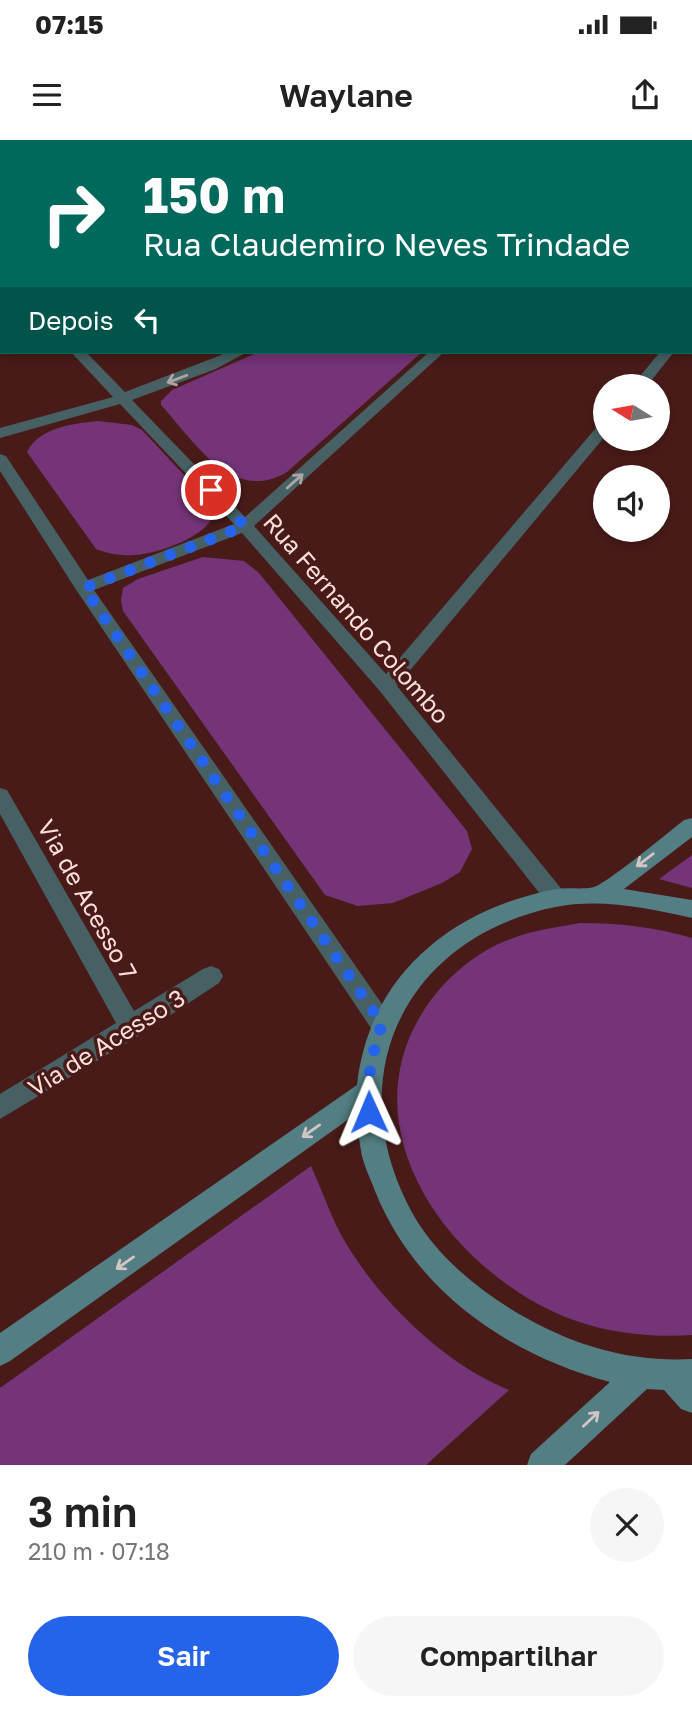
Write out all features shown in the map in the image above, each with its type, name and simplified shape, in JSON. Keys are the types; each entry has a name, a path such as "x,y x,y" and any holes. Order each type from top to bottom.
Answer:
{"street":[{"name":"Rua Fernando Colombo","path":"80,354 245,526 386,686 556,898"},
{"path":"0,433 124,400 236,354"},
{"path":"84,588 245,526 435,354"},
{"path":"649,374 665,354"},
{"path":"386,686 593,440"},
{"path":"0,459 84,588 382,1024"},
{"name":"Via de Acesso 7","path":"0,795 131,1028"},
{"path":"600,895 692,826"},
{"path":"692,909 648,899 600,895 556,898 500,913 451,940 410,977 382,1024 371,1057 367,1092 373,1152 397,1212 438,1269 495,1318 564,1354 641,1374 682,1375 692,1398"},
{"name":"Via de Acesso 3","path":"0,1108 211,976"},
{"path":"0,1351 367,1092"},
{"path":"542,1465 641,1374"}],"shaded area":[{"path":"254,354 420,354 287,472 267,480 249,481 232,475 201,451 161,405 161,401 172,390"},
{"path":"98,421 132,425 142,430 211,504 214,514 202,530 168,548 144,554 124,555 96,549 27,452 48,432"},
{"path":"203,557 244,561 259,573 467,831 472,849 460,872 442,883 393,903 358,906 325,895 123,611 123,588 138,579"},
{"path":"692,855 692,888 659,879"},
{"path":"580,923 637,926 692,938 692,1335 639,1334 603,1329 552,1311 512,1288 476,1259 444,1224 419,1185 403,1143 397,1099 404,1054 432,998 463,967 487,950 530,933"},
{"path":"311,1166 342,1236 378,1289 439,1348 485,1379 509,1390 426,1465 0,1465 0,1388"}],"route":[{"path":"211,490 245,526 84,588 382,1024 371,1057 367,1092 369,1112"}]}
